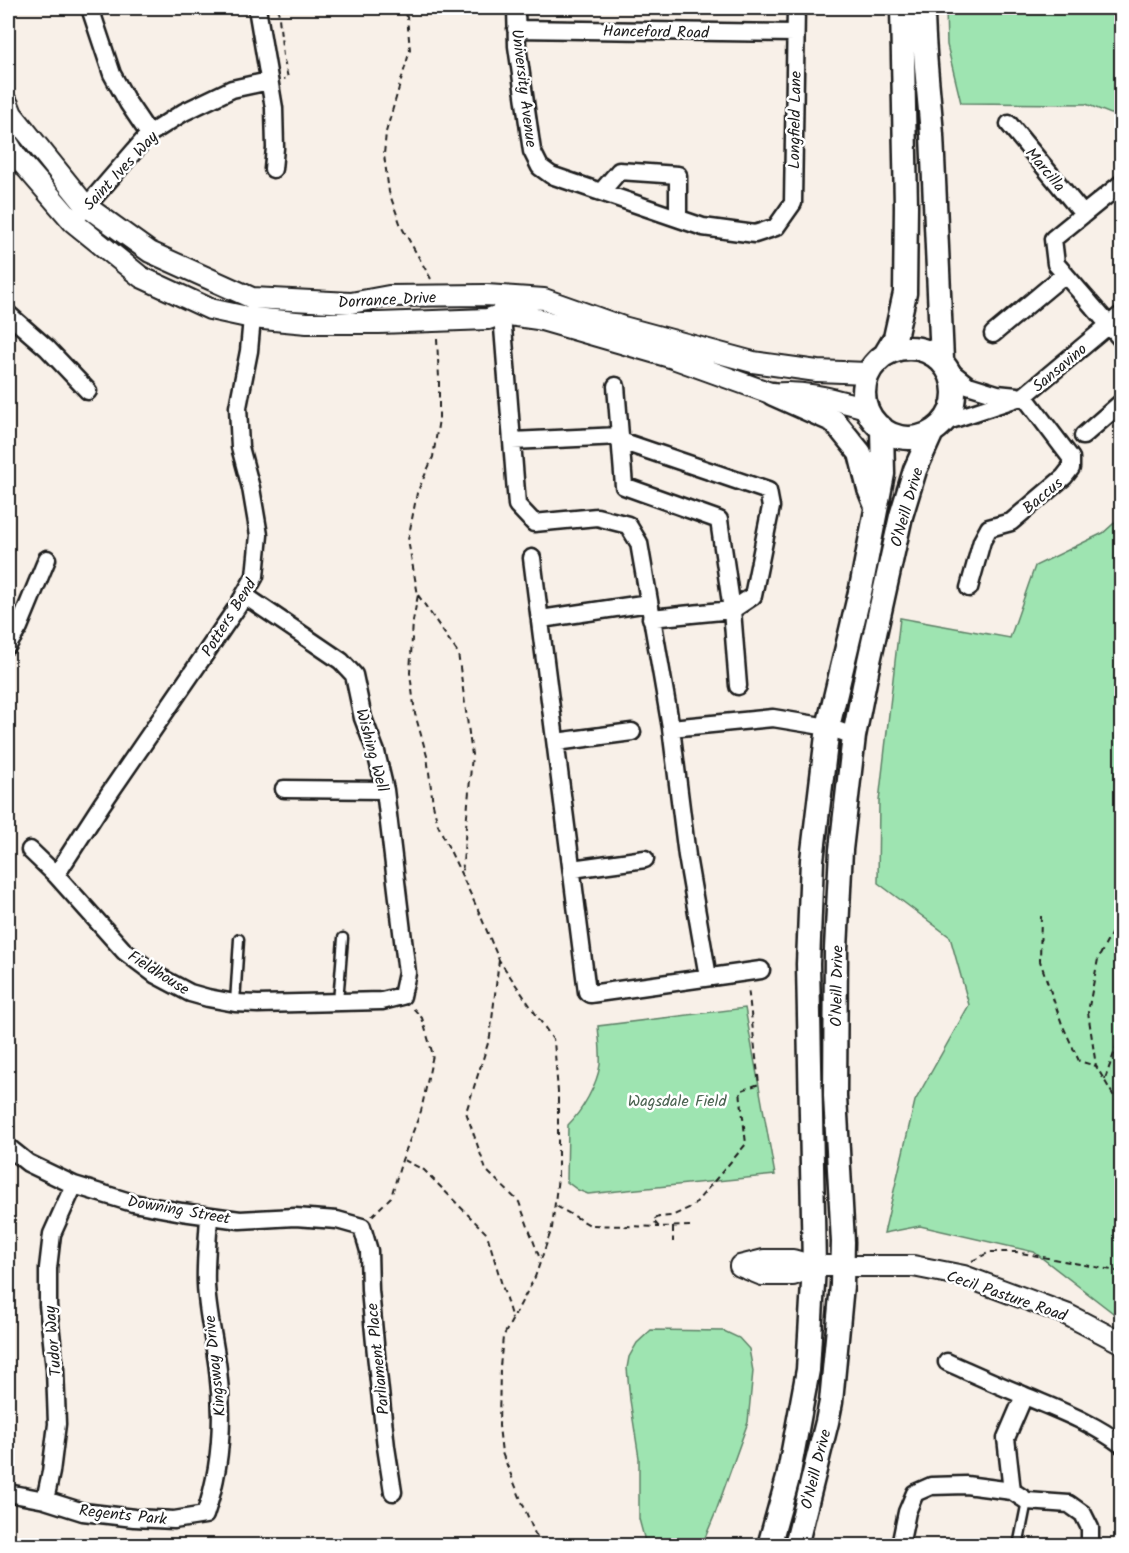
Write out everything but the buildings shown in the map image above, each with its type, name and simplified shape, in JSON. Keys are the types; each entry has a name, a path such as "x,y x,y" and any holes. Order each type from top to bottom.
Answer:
{"main road":[{"path":"886,353 895,338 905,293 906,206 902,8"},
{"name":"O'Neill Drive","path":"795,1545 831,1402 842,1285 843,1242 835,1096 836,949 840,850 854,736 901,516 915,470 939,427 952,410 956,396 954,383 946,365 923,8"},
{"path":"939,427 918,436 904,437 890,434 877,426 868,415 863,401 867,373 875,361 886,353 913,348 928,352 946,365"},
{"path":"773,394 834,421 860,453 869,489 877,507"},
{"name":"O'Neill Drive","path":"769,1545 788,1478 808,1370 814,1266 808,964 812,860 828,728 861,588 883,474 882,428"}],"street":[{"path":"90,8 112,74 128,103 150,134"},
{"path":"257,8 274,108 273,169"},
{"name":"University Avenue","path":"516,8 516,29 532,151 540,167 551,175 602,192"},
{"name":"Longfield Lane","path":"678,218 703,227 755,234 776,227 793,203 796,8"},
{"name":"Hanceford Road","path":"516,29 795,33"},
{"name":"Saint Ives Way","path":"73,222 150,134 184,112 232,89 269,81"},
{"name":"Dorrance Drive","path":"8,104 12,114 86,206 150,252 252,298 351,303 389,296 501,305 544,299 623,327 753,362 817,371 867,373"},
{"name":"Marcilla","path":"1009,124 1083,214"},
{"name":"Dorrance Drive","path":"8,143 16,156 73,222 141,277 210,309 252,318 307,323 379,324 488,319 501,305"},
{"path":"619,171 678,175 678,218 602,192 619,171"},
{"path":"1122,183 1053,239 1056,264 1122,340"},
{"path":"993,334 1065,274"},
{"path":"252,298 252,318"},
{"path":"501,305 517,505 534,524 597,517 628,525 639,543 671,728 687,856 708,977"},
{"name":"Dorrance Drive","path":"501,305 538,319 673,358 773,394 786,392 815,396 866,408"},
{"path":"8,314 47,348 88,391"},
{"name":"Sansavino","path":"1024,396 1122,314"},
{"name":"Potters Bend","path":"56,875 188,680 255,576 259,535 251,488 240,447 238,407 249,351 252,318"},
{"path":"946,365 968,385 997,394 1024,396"},
{"path":"616,386 624,486 718,520 732,610 738,686"},
{"path":"939,427 1024,396"},
{"name":"Baccus","path":"969,588 982,541 989,528 1011,522 1064,477 1071,468 1071,458 1024,396"},
{"path":"1083,436 1122,402"},
{"path":"512,441 620,439 768,490 771,507 753,596 732,610 650,611 541,619"},
{"path":"532,558 588,994 754,971"},
{"path":"8,645 19,627 47,559"},
{"name":"Wishing Well","path":"244,595 341,661 354,675 363,718 376,752 385,790 407,973 402,996"},
{"path":"671,728 773,718 828,728 854,736"},
{"path":"556,742 632,732"},
{"path":"284,789 385,790"},
{"name":"Fieldhouse","path":"30,850 56,875 124,951 137,962 190,993 234,1003 258,1004 382,1001 402,996"},
{"path":"572,869 645,859"},
{"name":"Downing Street","path":"8,1146 28,1163 74,1185 133,1203 240,1220 295,1217 337,1220 362,1227"},
{"name":"Tudor Way","path":"45,1500 57,1424 55,1369 48,1305 48,1268 52,1234 74,1185"},
{"name":"Kingsway Drive","path":"205,1515 220,1456 218,1371 206,1285 209,1216"},
{"name":"Parliament Place","path":"362,1227 369,1251 369,1290 393,1492"},
{"name":"Cecil Pasture Road","path":"814,1266 913,1266 964,1276 1066,1314 1122,1343"},
{"path":"947,1362 1072,1415 1106,1433 1122,1445"},
{"path":"1012,1491 1006,1438 1024,1396"},
{"path":"900,1545 907,1512 915,1493 931,1486 966,1485 1012,1491 1027,1501 1069,1504 1083,1514 1090,1528 1090,1545"},
{"name":"Regents Park","path":"8,1493 45,1500 83,1512 134,1518 174,1520 205,1515"}],"lane":[{"path":"338,1002 343,938"},
{"path":"234,1003 239,939"},
{"path":"1018,1545 1027,1501"}],"path":[{"path":"406,8 407,17"},
{"path":"418,595 458,653 472,754 462,876"},
{"path":"410,673 415,714 427,756 438,825 499,960 554,1041 559,1122 558,1177 552,1228 535,1276 503,1337 499,1426 502,1453 535,1534 546,1545"},
{"path":"1122,913 1098,959 1088,1012 1096,1066 1122,1110"},
{"path":"1041,916 1040,961 1062,1024 1079,1061 1096,1066"},
{"path":"499,960 490,1037 466,1112 486,1170 519,1202 541,1260"},
{"path":"659,1227 653,1220 659,1216 672,1216 693,1206 746,1144 740,1091 759,1084 754,971"},
{"path":"362,1227 391,1197 402,1160 422,1111 433,1055 422,1018 402,996"},
{"path":"1105,1080 1122,1031"},
{"path":"402,1160 424,1170 487,1234 512,1319"},
{"path":"555,1206 590,1226 690,1226"},
{"path":"673,1227 673,1242"},
{"path":"964,1276 969,1263 990,1252 1016,1252 1122,1272"}],"green space":[{"path":"946,8 1121,8 1121,118 1086,104 961,103 947,45"},
{"path":"1121,517 1121,1319 1034,1252 920,1226 884,1233 915,1101 969,1005 950,937 878,883 879,801 900,618 1010,638 1035,566 1103,533"},
{"name":"Wagsdale Field","path":"745,1008 775,1175 588,1194 567,1182 568,1125 578,1113 596,1081 600,1065 598,1026"},
{"path":"651,1330 724,1331 739,1338 749,1349 753,1371 748,1422 702,1545 646,1545 639,1519 639,1458 627,1368 629,1357 637,1343"}]}
